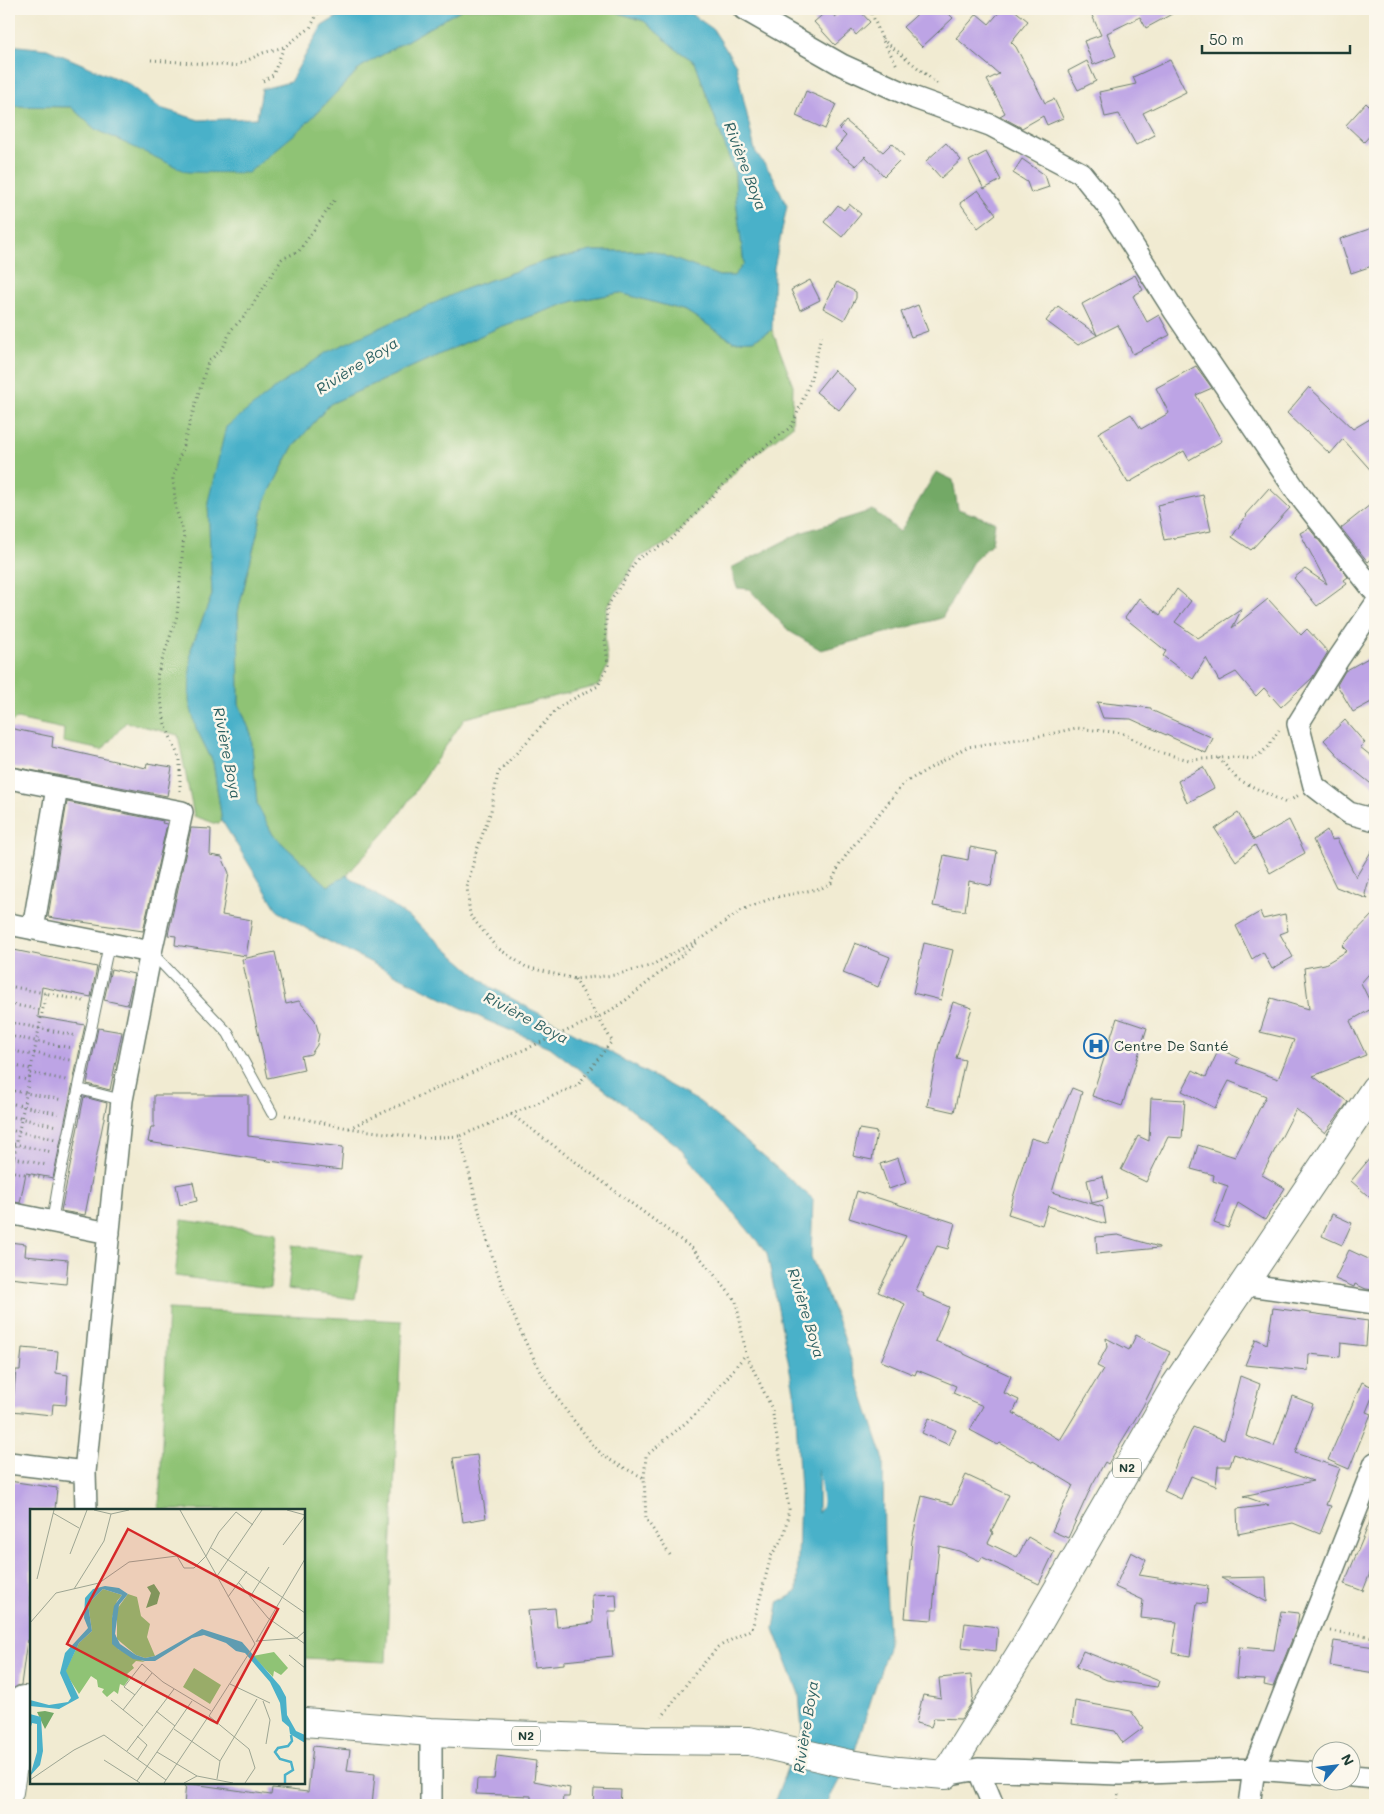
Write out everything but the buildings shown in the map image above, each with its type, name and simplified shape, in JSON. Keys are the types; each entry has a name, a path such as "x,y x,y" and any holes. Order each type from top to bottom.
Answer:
{"highway":[{"name":"N2","path":"305,1722 431,1732 645,1740 749,1741 849,1764 945,1775 1024,1648 1175,1386 1375,1089"},
{"path":"9,1792 21,1700"}],"street":[{"path":"744,9 842,65 915,98 990,125 1081,174 1109,208 1176,312 1299,495 1375,592"},
{"path":"1375,605 1298,724 1314,786 1349,812 1375,820"},
{"path":"9,778 182,812 151,952 122,1100 85,1472 86,1509"},
{"path":"33,929 57,788"},
{"path":"9,924 151,952"},
{"path":"9,1213 109,1233"},
{"path":"1242,1284 1375,1303"},
{"path":"9,1463 85,1472"},
{"path":"1249,1805 1254,1769 1310,1628 1369,1494 1375,1463"},
{"path":"431,1732 431,1805"},
{"path":"978,1769 993,1805"},
{"path":"945,1775 978,1769 1120,1774 1254,1769 1312,1773"},
{"path":"1362,1777 1375,1778"}],"lane":[{"path":"52,1222 109,944"},
{"path":"151,952 228,1033 272,1113"},
{"path":"79,1086 122,1100"}],"path":[{"path":"151,60 235,66 263,53 284,47 310,28 320,9"},
{"path":"870,9 882,39 915,98"},
{"path":"262,81 273,75 284,47"},
{"path":"180,812 180,760 165,724 157,676 177,616 184,535 176,510 173,479 208,362 223,348 231,330 246,315 282,259 299,251 336,198"},
{"path":"704,937 650,966 615,975 574,979 526,967 496,947 470,915 467,887 476,852 491,811 498,773 560,706 598,686 608,665 606,639 608,608 638,558 669,542 742,465 792,426 810,382 821,336"},
{"path":"348,1128 605,1014 626,1000 704,937 740,911 772,898 822,888 831,883 840,864 850,850 904,783 967,747 1046,735 1076,728 1122,733 1156,751 1189,760 1234,757 1254,758 1268,747 1280,729 1298,724"},
{"path":"1219,758 1237,779 1286,803 1314,786"},
{"path":"272,1113 348,1128 423,1138 460,1136 578,1085 612,1041 574,979"},
{"path":"9,986 97,1003"},
{"path":"46,993 10,1171 59,1181"},
{"path":"9,1004 42,1010"},
{"path":"9,1022 89,1038"},
{"path":"9,1036 87,1050"},
{"path":"9,1050 84,1063"},
{"path":"9,1065 79,1086"},
{"path":"9,1076 29,1080"},
{"path":"9,1090 76,1102"},
{"path":"9,1103 73,1116"},
{"path":"511,1114 693,1249 736,1301 746,1354 772,1409 789,1509 784,1535 771,1556 752,1629 718,1647 691,1678 645,1740"},
{"path":"9,1116 70,1128"},
{"path":"9,1130 68,1142"},
{"path":"460,1136 478,1211 498,1272 524,1339 562,1407 603,1455 644,1478"},
{"path":"9,1143 65,1155"},
{"path":"9,1157 62,1168"},
{"path":"670,1555 646,1519 644,1478 646,1456 702,1409 746,1354"},
{"path":"1310,1628 1375,1636"}],"green space":[{"path":"462,9 606,9 644,21 677,50 695,62 735,174 744,264 734,276 719,276 652,251 592,251 542,262 465,289 208,502 212,595 191,649 196,728 213,762 222,821 217,824 194,816 178,735 126,722 102,750 63,742 64,729 17,719 9,723 9,106 71,107 95,129 303,127 361,67"},
{"path":"620,293 686,311 733,341 754,340 772,330 793,385 792,426 742,465 669,542 638,558 607,607 605,639 608,665 598,686 465,718 394,822 347,875 328,886 273,835 257,804 251,734 239,704 238,612 265,501 292,448 330,404 500,327 574,301"},
{"path":"936,472 953,480 958,509 995,522 992,543 972,563 942,618 821,650 789,631 749,589 737,588 731,568 800,533 873,510 900,532"},
{"path":"182,1220 277,1233 270,1288 175,1276"},
{"path":"293,1245 362,1255 355,1299 288,1289"},
{"path":"168,1309 402,1321 386,1662 305,1658 305,1509 159,1509"}],"water":[{"path":"350,9 462,9 361,67 303,127 248,173 187,172 95,129 71,107 9,106 9,45 47,49 129,84 160,108 199,120 257,118 262,89 290,82 322,26"},
{"path":"606,9 684,9 713,29 736,65 755,151 773,176 787,206 774,268 772,330 754,340 733,341 686,311 620,293 574,301 500,327 330,404 292,448 265,501 238,612 239,704 251,734 257,804 273,835 328,886 347,875 413,920 489,986 700,1102 813,1199 811,1257 840,1326 883,1457 884,1547 889,1644 855,1750 826,1805 773,1805 802,1730 799,1694 774,1629 778,1603 797,1592 800,1492 795,1396 767,1253 678,1146 550,1047 488,1021 320,937 278,911 222,821 213,762 196,728 189,701 191,649 212,595 208,502 226,427 277,387 327,352 465,289 542,262 592,251 652,251 719,276 734,276 744,264 735,174 695,62 677,50 644,21","holes":["823,1394 827,1395 849,1460 842,1479 818,1513 819,1400"]}],"waterway":[{"name":"Rivière Boya","path":"817,1349 824,1373 840,1501 836,1532"}],"place":[{"name":"Centre De Santé","path":"1096,1046"}]}
